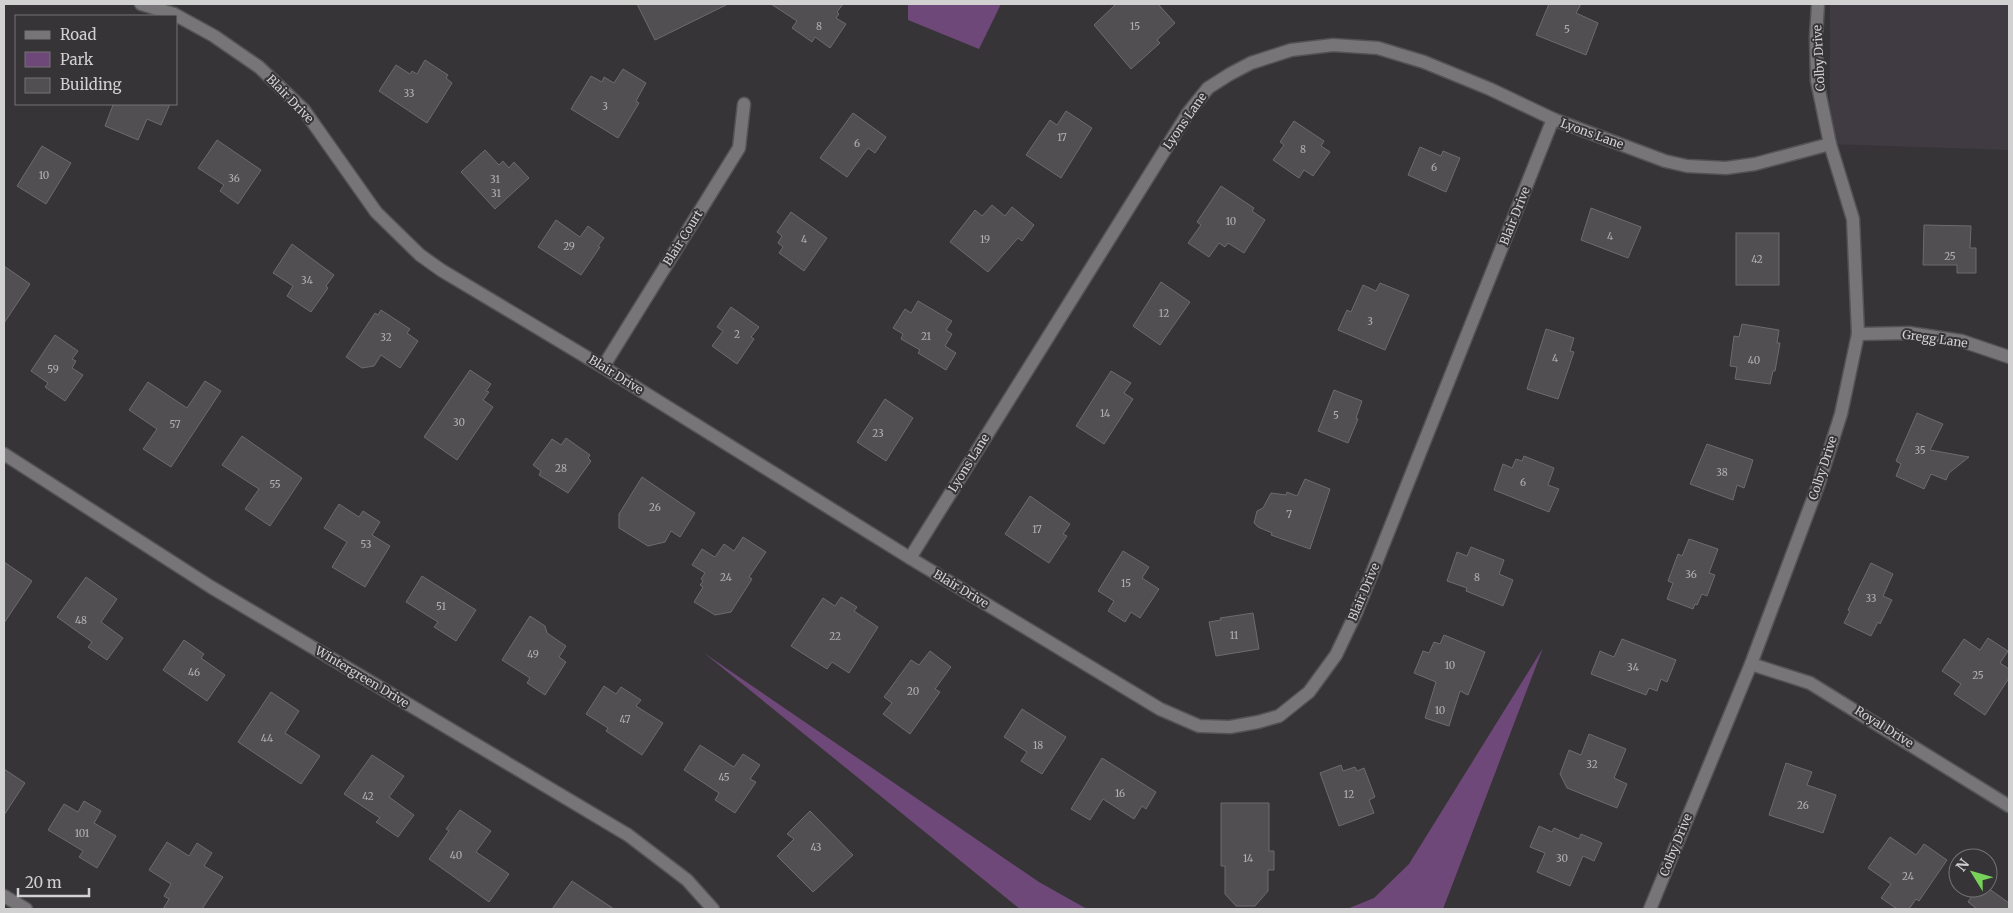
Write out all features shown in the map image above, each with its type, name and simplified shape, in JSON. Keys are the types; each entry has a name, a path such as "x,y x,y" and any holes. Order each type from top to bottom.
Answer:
{"street":[{"name":"Blair Drive","path":"141,4 176,15"},
{"name":"Colby Drive","path":"1650,909 1751,664 1819,483 1841,414 1858,334 1853,219 1830,144 1817,81 1816,37 1818,4"},
{"name":"Blair Drive","path":"178,16 214,36 259,67 304,110 376,212 420,254 441,270 603,367 910,558 1160,709 1199,726 1230,727 1279,716 1309,692 1336,655 1356,613 1553,119"},
{"name":"Lyons Lane","path":"910,558 1156,161 1188,113 1208,88 1251,63 1290,50 1333,45 1378,48 1424,62 1553,119 1666,161 1706,168 1726,168 1755,164 1830,144"},
{"name":"Blair Court","path":"603,367 739,148 744,104"},
{"name":"Gregg Lane","path":"1858,334 1909,333 1953,340 2009,357"},
{"name":"Wintergreen Drive","path":"4,454 211,587 628,835 687,880 713,909"},
{"name":"Royal Drive","path":"1751,664 1810,683 2009,806"},
{"path":"9,902 26,909"}],"shaded area":[{"path":"1830,4 2009,4 2009,150 1830,144"}],"green space":[{"path":"908,4 1001,4 979,49 908,20"},
{"path":"1543,648 1443,909 1347,909 1374,898 1409,864"},
{"path":"704,653 1039,882 1087,909 1020,909"}],"building":[{"path":"637,4 728,4 655,40"},
{"path":"771,4 843,4 837,12 839,14 836,18 846,24 830,48 815,37 812,42 792,28 797,21"},
{"path":"1116,4 1158,4 1175,23 1157,40 1160,43 1131,69 1094,25"},
{"path":"1549,4 1581,4 1576,13 1598,23 1586,55 1536,35"},
{"path":"425,60 448,75 446,78 452,83 427,123 379,91 396,65 410,74 412,71 417,74"},
{"path":"623,69 646,83 636,101 639,103 618,138 571,109 591,76 602,82 604,77 614,83"},
{"path":"113,105 170,105 161,125 147,119 138,140 105,126"},
{"path":"1066,111 1092,128 1061,178 1026,155 1050,120 1057,125"},
{"path":"853,113 886,137 875,153 868,148 847,177 820,158"},
{"path":"1294,121 1324,141 1321,146 1330,152 1313,176 1304,170 1299,178 1273,160 1284,145 1280,142"},
{"path":"217,140 261,170 238,204 220,191 224,185 198,168"},
{"path":"42,146 71,163 46,204 17,186"},
{"path":"1420,147 1441,156 1443,151 1460,158 1446,192 1408,175"},
{"path":"485,150 499,165 503,161 509,168 514,162 529,178 495,209 461,172"},
{"path":"1221,186 1254,208 1252,211 1265,220 1244,253 1228,243 1225,247 1219,243 1209,257 1188,243 1201,225 1197,222"},
{"path":"992,205 1005,216 1012,207 1034,225 1022,241 1018,238 988,272 950,242 975,210 982,216"},
{"path":"1591,208 1641,227 1628,258 1581,240"},
{"path":"791,212 827,238 804,271 779,253 783,247 778,243 782,236 777,232"},
{"path":"556,220 580,237 588,226 604,238 581,275 538,247"},
{"path":"1924,225 1971,226 1970,248 1976,248 1976,273 1957,273 1957,265 1923,265"},
{"path":"1736,233 1779,233 1779,285 1736,285"},
{"path":"292,244 334,275 326,286 328,288 311,312 287,296 293,286 273,273"},
{"path":"4,266 30,284 4,323"},
{"path":"1161,282 1190,302 1160,345 1133,326"},
{"path":"1380,283 1409,295 1385,350 1338,330 1347,310 1351,312 1363,285 1376,291"},
{"path":"918,301 952,321 946,330 952,334 945,346 956,353 946,370 918,353 920,350 901,339 903,334 893,328 905,309 911,313"},
{"path":"731,307 759,327 751,337 754,339 737,364 712,346 723,331 717,327"},
{"path":"381,310 410,329 407,333 418,341 400,368 381,355 374,366 362,368 346,357 375,313 378,315"},
{"path":"1742,324 1779,330 1777,343 1780,343 1775,371 1773,371 1770,384 1735,379 1737,367 1730,366 1734,336 1739,337"},
{"path":"1546,329 1574,338 1570,351 1574,352 1558,399 1527,389"},
{"path":"55,335 78,351 72,359 76,361 72,368 83,375 65,401 45,387 48,383 31,371"},
{"path":"470,370 491,384 486,391 489,392 483,400 493,407 457,460 424,437"},
{"path":"1111,371 1131,383 1124,393 1133,399 1104,444 1076,426"},
{"path":"205,381 221,391 171,467 143,449 157,429 129,410 148,382 187,408"},
{"path":"1334,390 1362,401 1356,418 1358,419 1348,443 1318,431"},
{"path":"885,399 913,418 886,461 857,442"},
{"path":"1917,413 1943,424 1930,450 1969,457 1949,473 1946,480 1931,474 1924,489 1896,476 1901,464 1896,461"},
{"path":"242,436 302,478 270,526 245,509 259,489 222,465"},
{"path":"566,438 590,455 588,458 591,461 568,493 539,475 541,471 533,465 552,439 561,445"},
{"path":"1707,444 1753,460 1744,488 1737,485 1733,500 1690,484"},
{"path":"1524,456 1554,468 1548,485 1559,489 1549,512 1494,490 1503,464 1512,468 1516,459 1522,461"},
{"path":"642,477 695,513 680,537 671,531 665,542 648,546 619,528 619,514"},
{"path":"1305,479 1330,489 1310,549 1271,535 1272,533 1258,527 1254,523 1257,511 1263,508 1271,493 1286,495 1287,492 1297,496"},
{"path":"1030,496 1070,524 1063,534 1067,536 1049,563 1005,534"},
{"path":"339,504 359,517 363,511 380,522 372,535 390,546 365,587 332,567 347,542 324,528"},
{"path":"743,537 766,552 749,577 752,579 731,612 715,615 694,602 703,587 700,585 705,573 692,565 702,549 715,557 724,544 734,551"},
{"path":"1689,539 1718,549 1709,573 1715,575 1707,596 1702,594 1693,609 1667,599 1673,583 1668,581 1678,554 1682,556"},
{"path":"1471,547 1504,560 1499,574 1513,580 1503,606 1466,591 1467,588 1447,581 1457,552 1467,556"},
{"path":"1123,551 1149,567 1142,578 1159,589 1140,618 1131,612 1125,622 1108,611 1114,601 1098,591"},
{"path":"4,562 32,581 4,623"},
{"path":"1871,563 1893,574 1883,596 1892,600 1880,624 1878,622 1871,636 1844,623 1850,611 1848,610"},
{"path":"422,576 476,610 456,641 434,627 438,622 406,602"},
{"path":"86,577 117,599 101,622 123,638 107,660 88,647 92,642 57,617"},
{"path":"841,597 857,607 854,611 878,627 849,673 832,662 827,669 791,646 823,598 835,606"},
{"path":"1253,613 1259,649 1216,656 1209,622 1221,620 1220,618"},
{"path":"530,616 545,626 547,633 566,646 559,657 566,662 545,695 527,683 530,678 502,660"},
{"path":"1444,635 1485,652 1468,695 1460,691 1449,726 1425,718 1436,682 1414,673 1423,651 1429,653 1434,642 1440,644"},
{"path":"1988,638 2008,651 2000,663 2009,669 2009,678 1985,715 1954,694 1961,684 1942,671 1964,639 1980,650"},
{"path":"1622,639 1676,660 1667,682 1661,679 1657,691 1649,688 1646,695 1591,674 1600,651 1614,657"},
{"path":"184,640 204,654 201,658 225,675 207,701 163,670"},
{"path":"930,651 951,667 935,689 940,692 910,734 883,714 892,703 884,697 911,660 919,665"},
{"path":"604,686 616,694 621,687 641,700 636,706 663,723 642,755 606,731 608,728 586,714"},
{"path":"271,692 299,711 285,733 320,756 301,784 238,742"},
{"path":"1022,709 1066,737 1042,774 1021,761 1027,752 1004,737"},
{"path":"1589,734 1626,749 1614,778 1627,784 1617,808 1567,788 1560,774 1569,750 1581,755"},
{"path":"700,745 734,767 743,754 760,765 750,779 756,782 735,813 715,800 719,793 684,770"},
{"path":"372,755 404,776 389,797 414,815 398,837 376,822 380,818 344,794"},
{"path":"1102,758 1156,792 1146,809 1142,806 1134,819 1103,799 1090,820 1071,809"},
{"path":"1786,763 1812,772 1807,785 1836,795 1823,833 1769,815"},
{"path":"1341,765 1343,771 1355,767 1357,771 1364,768 1375,797 1369,800 1374,813 1339,826 1320,773"},
{"path":"4,769 25,783 4,815"},
{"path":"84,801 101,811 94,823 116,836 97,868 79,857 83,851 48,830 64,804 78,812"},
{"path":"1221,803 1269,803 1269,851 1274,851 1274,870 1268,870 1268,891 1255,906 1236,906 1225,894 1225,866 1221,866"},
{"path":"460,810 491,831 476,852 509,874 489,902 429,859 449,831 446,829"},
{"path":"810,811 853,855 813,892 777,856 794,839 787,834"},
{"path":"1539,826 1552,832 1554,828 1579,839 1581,834 1602,843 1594,861 1583,856 1570,886 1537,872 1545,853 1530,847"},
{"path":"1890,837 1916,855 1924,844 1947,860 1919,901 1916,899 1909,909 1897,909 1881,898 1891,884 1868,868"},
{"path":"167,842 189,856 197,843 212,853 204,866 223,877 202,909 163,909 169,899 164,896 171,884 149,870"},
{"path":"572,881 614,909 552,909"},
{"path":"1998,895 2009,903 2009,909 1977,909 1968,902 1971,898 1998,898"}]}
